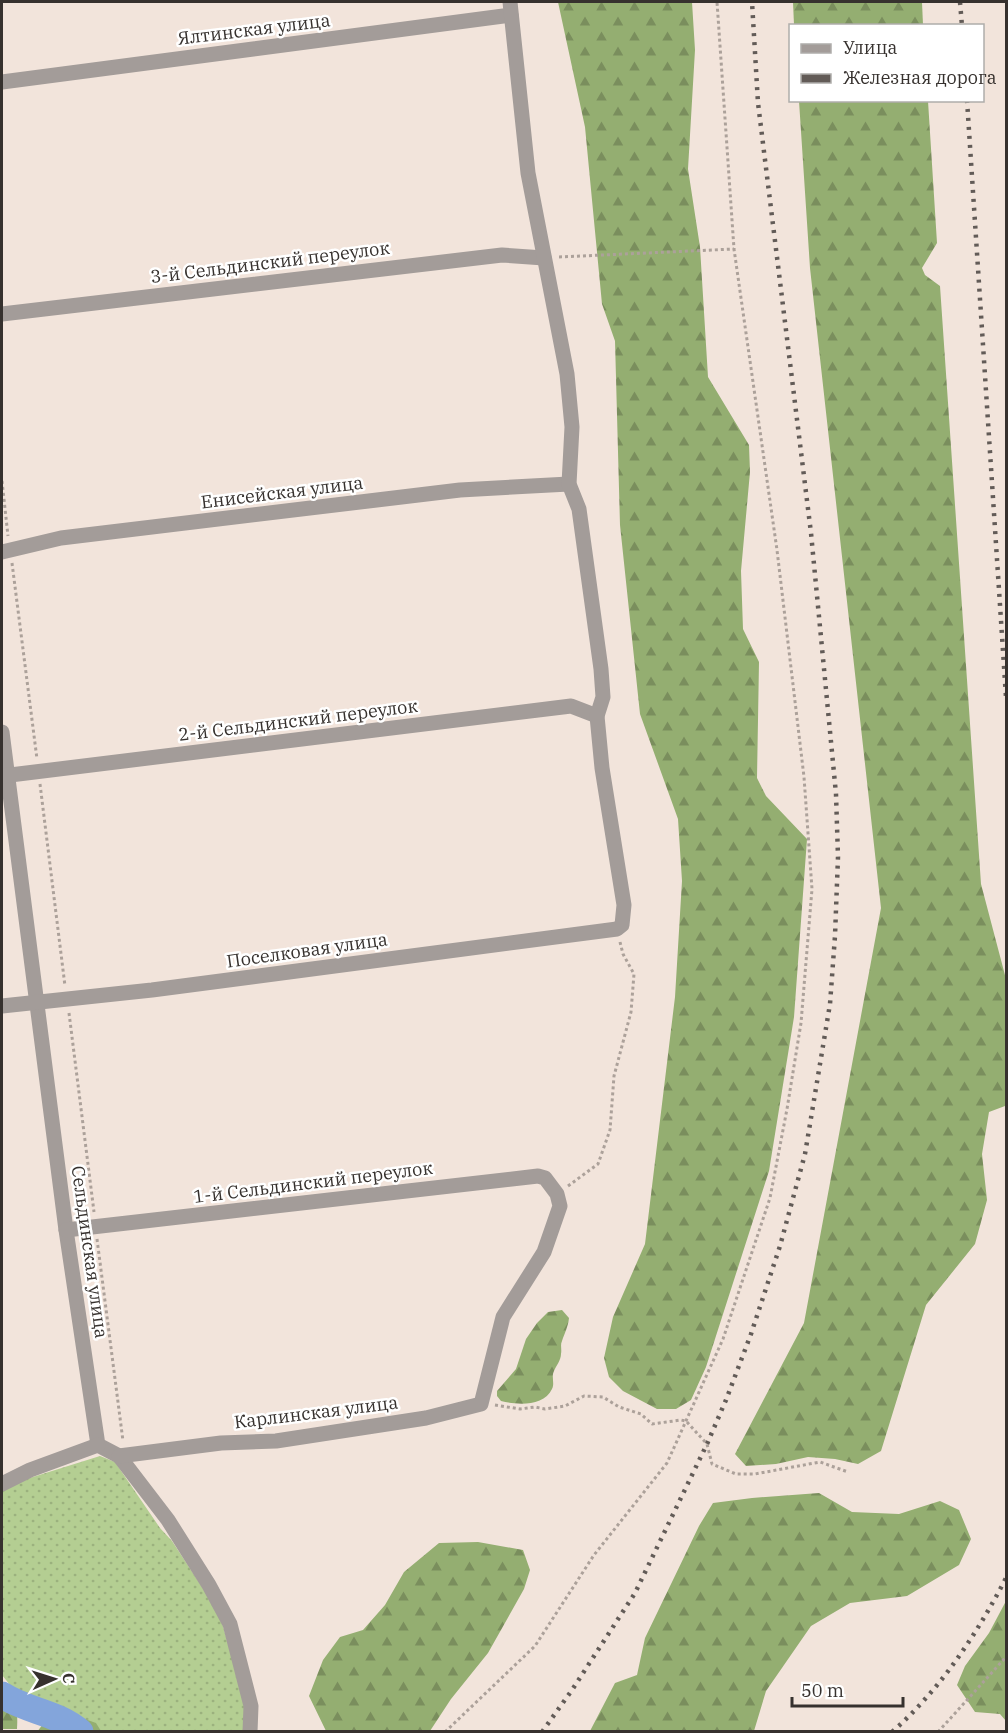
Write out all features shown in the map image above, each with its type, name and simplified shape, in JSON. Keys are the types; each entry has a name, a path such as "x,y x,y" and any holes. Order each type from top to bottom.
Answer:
{"street":[{"name":"Ялтинская улица","path":"2,82 511,8"},
{"path":"511,8 528,173 567,374 572,427 569,484 579,509 601,669 603,697 597,716 602,768 624,905 622,925 617,929"},
{"name":"3-й Сельдинский переулок","path":"2,314 502,255 544,258"},
{"name":"Енисейская улица","path":"6,552 61,538 449,491 569,484"},
{"name":"2-й Сельдинский переулок","path":"4,776 571,706 597,716"},
{"name":"Сельдинская улица","path":"2,732 4,776 98,1445"},
{"name":"Поселковая улица","path":"2,1006 152,990 617,929"},
{"name":"1-й Сельдинский переулок","path":"66,1230 538,1176 545,1178 557,1194"},
{"path":"481,1404 503,1317 544,1252 560,1206 557,1194"},
{"name":"Карлинская улица","path":"122,1456 221,1443 276,1441 426,1418 481,1404"},
{"path":"2,1484 30,1470 98,1445 122,1456 168,1520 209,1585 230,1624 251,1706 250,1731"}],"path":[{"path":"445,1731 535,1646 594,1555 667,1463 723,1339 770,1198 801,1023 812,889 804,777 777,550 734,249 717,2"},
{"path":"544,258 734,249"},
{"path":"2,481 6,552 38,771 96,1227 122,1456"},
{"path":"557,1194 598,1164 610,1130 614,1076 631,1012 634,974 623,954 617,929"},
{"path":"481,1404 520,1409 535,1407 545,1409 565,1406 585,1396 603,1397 619,1407 641,1414 652,1424 686,1421 707,1444 712,1464 736,1474 755,1474 820,1462 848,1472"},
{"path":"938,1731 1006,1657"}],"green space":[{"path":"558,2 692,2 695,50 688,169 700,247 708,377 749,445 750,472 741,571 743,629 759,662 757,778 766,796 807,839 794,1017 769,1171 706,1367 691,1400 676,1409 657,1409 623,1391 609,1377 604,1358 613,1317 645,1244 675,997 682,881 678,819 640,714 620,525 615,341 602,304 585,127"},
{"path":"793,2 922,2 923,24 794,24"},
{"path":"799,102 928,102 937,243 922,268 925,275 940,286 981,884 1006,979 1006,1110 1005,1106 989,1112 982,1154 987,1200 975,1244 926,1305 881,1451 858,1464 808,1457 776,1464 746,1466 735,1454 804,1323 881,908 810,268"},
{"path":"562,1310 569,1321 561,1343 560,1358 553,1373 553,1387 548,1395 529,1403 501,1401 497,1396 497,1391 516,1369 526,1339 548,1312"},
{"path":"100,1456 115,1462 160,1528 172,1541 206,1593 222,1623 246,1705 244,1731 101,1731 96,1723 18,1695 2,1675 2,1490 20,1481"},
{"path":"819,1493 852,1512 899,1514 940,1501 959,1510 971,1539 959,1565 907,1596 850,1603 811,1626 766,1691 754,1731 590,1731 615,1683 637,1675 645,1638 699,1526 713,1503"},
{"path":"478,1542 523,1550 530,1570 524,1589 488,1653 451,1699 430,1731 326,1731 309,1696 323,1660 340,1637 363,1630 385,1605 404,1572 439,1543"},
{"path":"1006,1601 1006,1721 1000,1714 975,1712 957,1685 965,1666 989,1633"},
{"path":"40,1684 114,1732 37,1732 43,1724"},
{"path":"2,1695 16,1709 17,1729 2,1729"}],"waterway":[{"path":"2,1695 61,1720 80,1732"}],"railway":[{"path":"542,1732 635,1593 726,1400 780,1246 805,1154 830,1004 838,857 836,794 811,533 758,103 752,2"},
{"path":"960,2 962,24"},
{"path":"967,102 1006,697"},
{"path":"892,1732 942,1680 983,1620 1006,1578"}]}
